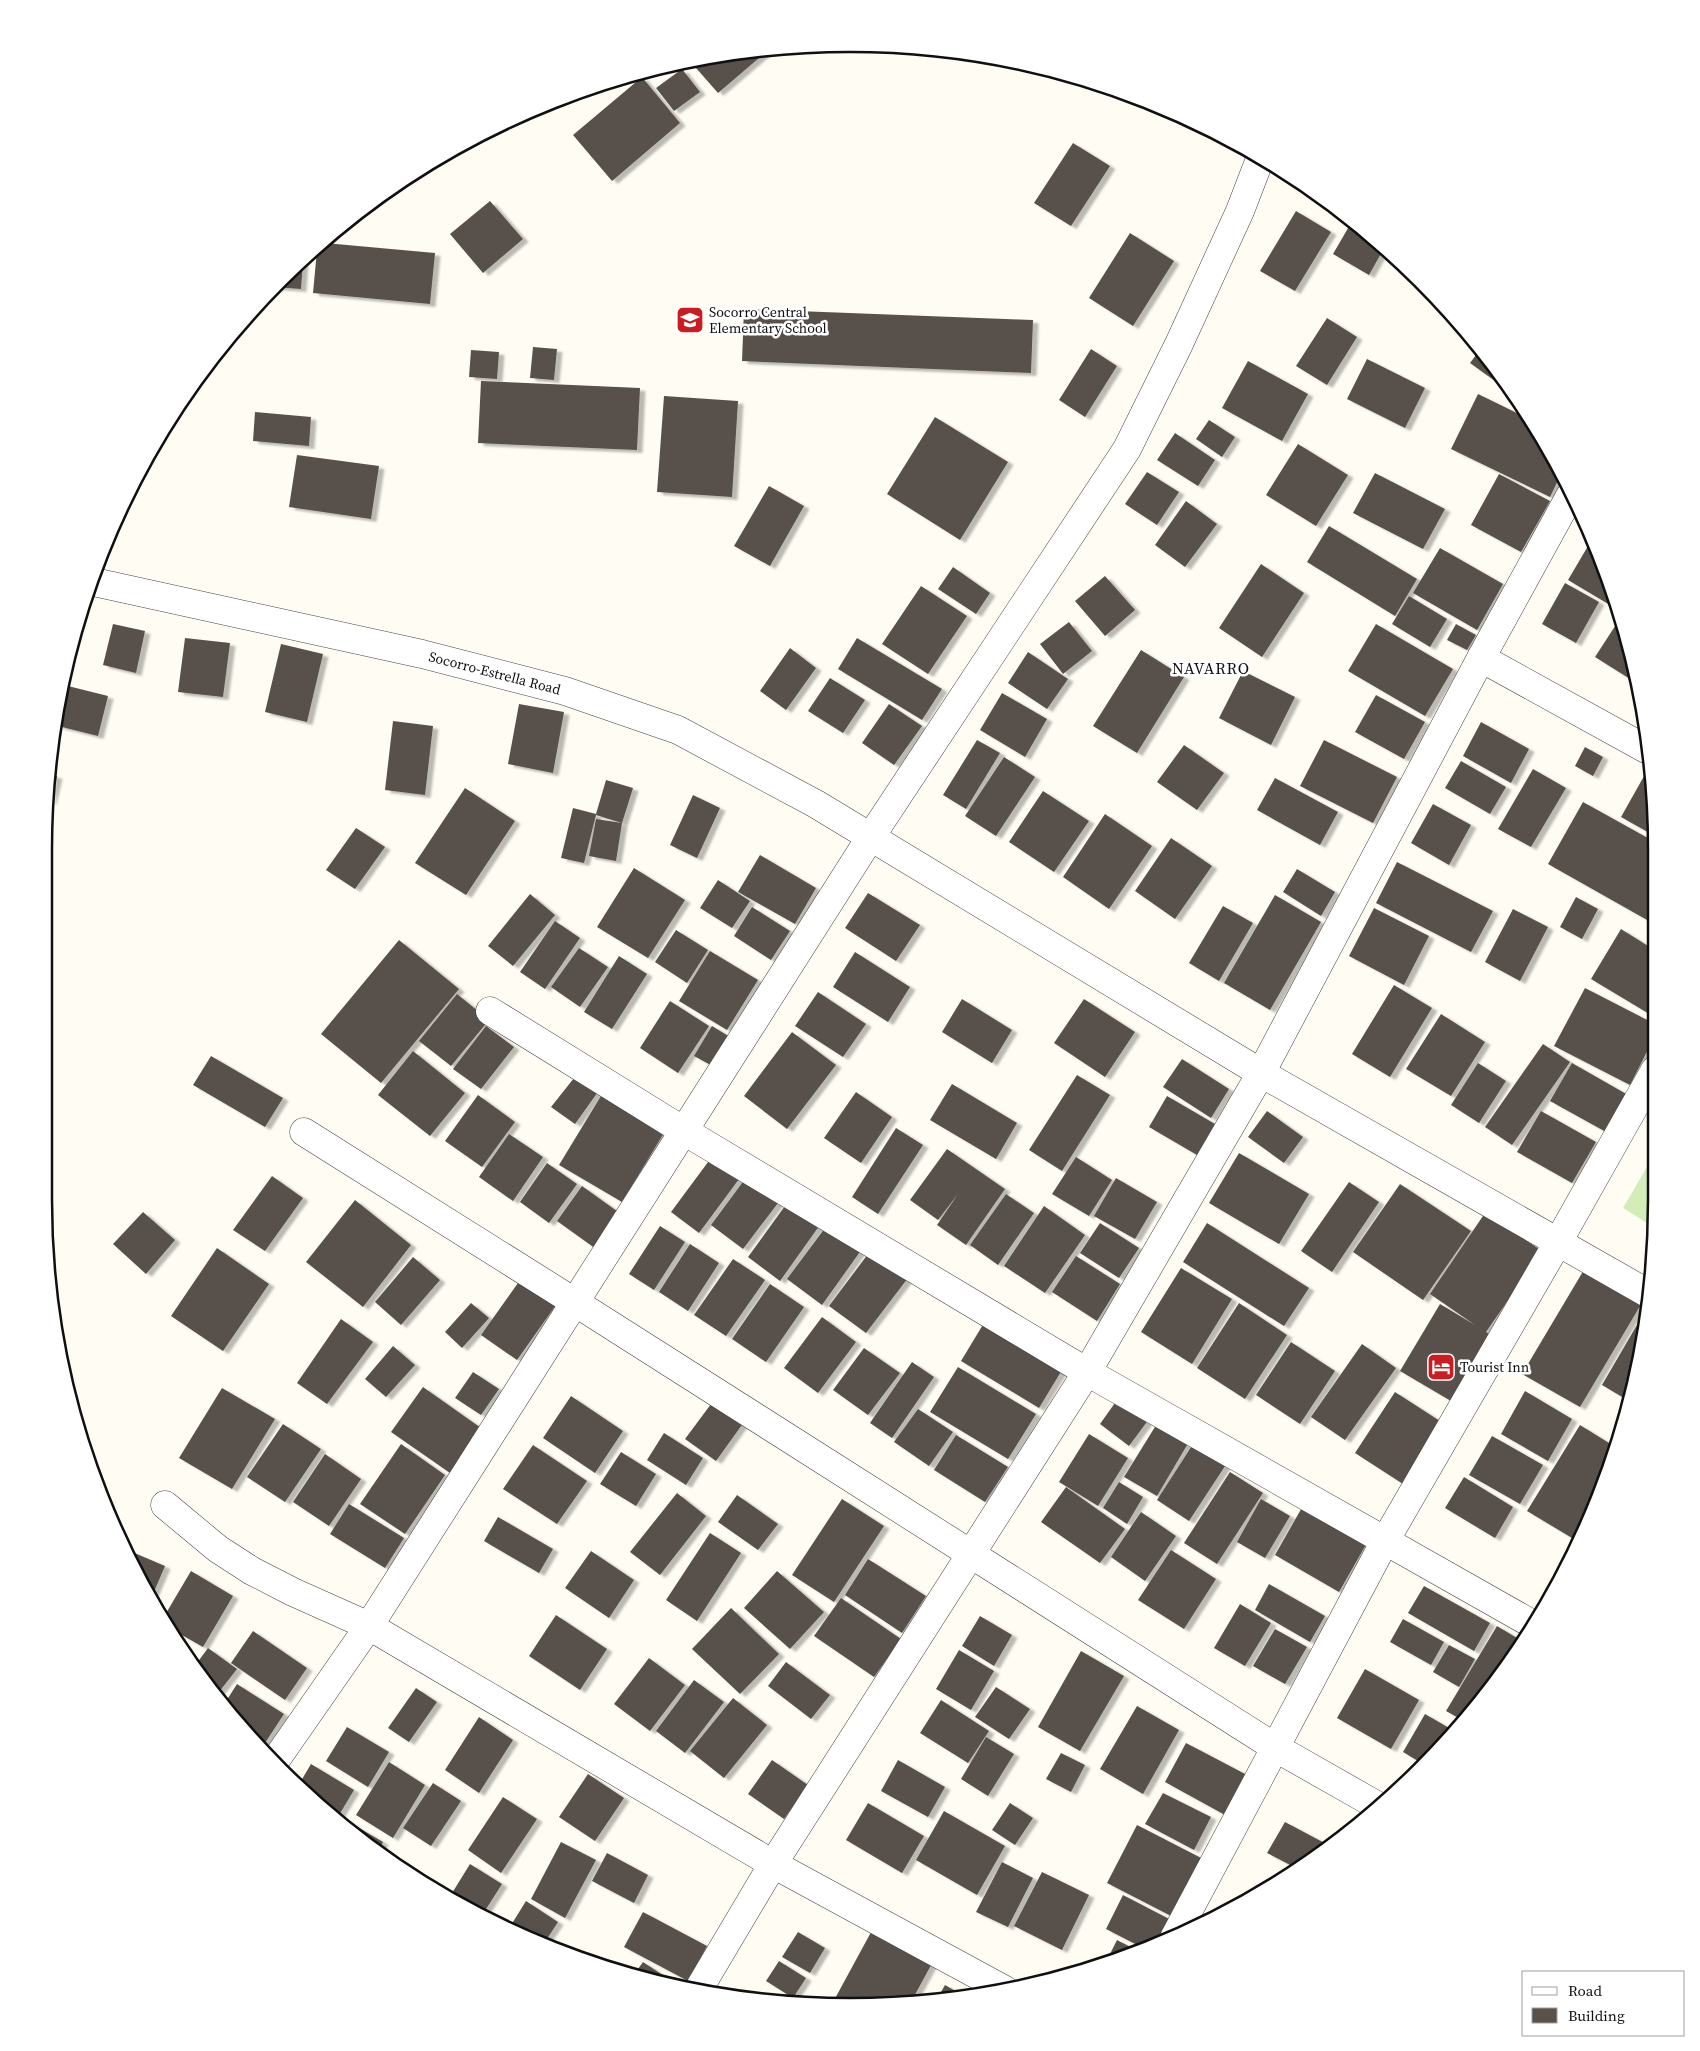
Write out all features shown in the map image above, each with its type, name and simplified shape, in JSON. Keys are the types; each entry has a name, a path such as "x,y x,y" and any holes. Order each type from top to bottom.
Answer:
{"street":[{"path":"279,1757 369,1626 870,838 1127,449 1195,310 1240,211 1258,165"},
{"path":"702,1984 773,1864 1087,1372 1261,1073 1481,658 1567,501"},
{"name":"Socorro-Estrella Road","path":"99,583 422,654 566,691 678,730 764,774 1261,1073 1642,1290"},
{"path":"1481,658 1641,746"},
{"path":"490,1011 684,1131 1087,1372 1527,1621"},
{"path":"1180,1926 1385,1540 1648,1082"},
{"path":"304,1132 576,1302 1276,1748 1373,1803"},
{"path":"164,1505 218,1549 252,1571 293,1592 369,1626 773,1864 995,1985"}],"green space":[{"path":"1648,1165 1647,1223 1623,1208"}],"building":[{"path":"759,58 718,93 696,68"},
{"path":"683,71 700,92 674,111 656,88 678,72"},
{"path":"644,80 680,123 612,181 573,135 635,83"},
{"path":"1073,143 1110,166 1071,226 1034,203"},
{"path":"490,201 523,239 483,273 450,234"},
{"path":"1296,211 1331,232 1295,291 1260,271"},
{"path":"1348,228 1381,254 1369,275 1333,254"},
{"path":"1130,233 1174,261 1133,326 1089,298"},
{"path":"332,244 435,253 430,304 313,293 316,257"},
{"path":"302,271 301,289 284,288"},
{"path":"744,309 1033,320 1031,373 742,361"},
{"path":"1327,318 1357,337 1327,385 1296,366"},
{"path":"533,347 557,349 554,380 530,378"},
{"path":"1091,349 1117,366 1085,417 1059,400"},
{"path":"471,350 499,352 497,379 469,377"},
{"path":"1475,356 1494,380 1470,363"},
{"path":"1367,359 1425,388 1405,428 1347,399"},
{"path":"1248,361 1308,394 1282,441 1222,408"},
{"path":"481,381 640,388 637,450 478,443"},
{"path":"1478,394 1517,413 1541,451 1557,482 1550,497 1451,449"},
{"path":"664,396 738,401 732,497 657,492"},
{"path":"255,412 311,417 309,446 253,441"},
{"path":"935,417 1008,462 960,540 887,494"},
{"path":"1209,420 1235,437 1222,457 1196,439"},
{"path":"1175,433 1215,460 1198,486 1157,460"},
{"path":"1298,444 1348,475 1316,526 1266,495"},
{"path":"297,455 379,466 371,519 289,507"},
{"path":"1147,472 1179,492 1157,525 1125,504"},
{"path":"1375,473 1445,509 1423,549 1353,513"},
{"path":"1499,474 1550,501 1521,552 1471,525"},
{"path":"769,486 804,506 770,566 734,546"},
{"path":"1186,501 1217,524 1185,567 1155,545"},
{"path":"1329,526 1417,579 1395,616 1307,562"},
{"path":"1588,547 1608,604 1568,580"},
{"path":"1440,548 1503,584 1477,630 1413,593"},
{"path":"1261,564 1304,593 1262,657 1219,628"},
{"path":"953,567 990,593 976,614 938,589"},
{"path":"1105,576 1135,610 1105,636 1075,601"},
{"path":"1565,583 1599,602 1576,643 1542,624"},
{"path":"921,586 967,616 928,674 882,644"},
{"path":"1409,596 1447,619 1430,647 1392,624"},
{"path":"1069,622 1092,651 1063,674 1040,644"},
{"path":"113,624 145,631 136,673 103,665"},
{"path":"1376,624 1453,669 1425,716 1348,671"},
{"path":"1456,624 1476,635 1467,650 1447,640"},
{"path":"1615,627 1628,678 1595,657"},
{"path":"185,638 230,643 223,697 178,692"},
{"path":"857,638 942,689 922,720 838,669"},
{"path":"281,644 323,654 307,722 265,712"},
{"path":"790,648 816,668 786,710 760,691"},
{"path":"1141,650 1184,677 1137,753 1093,726"},
{"path":"1028,652 1068,679 1047,709 1008,683"},
{"path":"1243,671 1295,697 1271,745 1219,718"},
{"path":"830,678 865,700 843,733 808,711"},
{"path":"70,686 108,696 98,736 62,727"},
{"path":"1002,693 1047,719 1025,757 980,730"},
{"path":"1376,695 1425,722 1404,759 1355,732"},
{"path":"519,704 564,712 553,773 508,764"},
{"path":"889,704 922,726 894,765 862,743"},
{"path":"393,721 433,726 425,795 385,790"},
{"path":"1481,722 1529,749 1511,783 1463,756"},
{"path":"977,740 1000,753 966,809 943,795"},
{"path":"1324,740 1397,777 1373,823 1300,786"},
{"path":"1184,745 1224,773 1197,810 1157,782"},
{"path":"1585,747 1603,757 1593,776 1575,766"},
{"path":"1004,757 1035,777 996,836 965,816"},
{"path":"1461,761 1506,787 1490,814 1445,788"},
{"path":"1533,769 1566,788 1531,847 1498,829"},
{"path":"1644,776 1647,832 1621,817"},
{"path":"1275,778 1338,812 1320,845 1257,810"},
{"path":"606,780 633,788 622,823 596,815 584,863 561,858 573,808 596,814"},
{"path":"465,788 515,821 466,895 415,863"},
{"path":"1043,791 1089,821 1054,872 1009,842"},
{"path":"693,795 720,808 697,858 670,845"},
{"path":"1583,802 1648,838 1648,920 1548,864"},
{"path":"1433,804 1471,825 1449,865 1411,843"},
{"path":"1105,814 1152,846 1109,909 1063,877"},
{"path":"596,819 622,823 616,861 589,856"},
{"path":"356,828 385,847 355,889 326,870"},
{"path":"1171,838 1212,866 1175,919 1135,891"},
{"path":"760,855 816,888 795,924 738,892"},
{"path":"1397,862 1493,911 1471,952 1376,903"},
{"path":"634,868 685,900 648,958 597,927"},
{"path":"1297,869 1335,892 1321,916 1283,892"},
{"path":"718,880 750,901 732,928 700,908"},
{"path":"868,893 920,925 896,961 845,928"},
{"path":"530,894 555,915 513,966 488,946"},
{"path":"1275,895 1321,922 1270,1010 1224,983"},
{"path":"1576,897 1598,909 1582,939 1560,927"},
{"path":"1223,906 1253,923 1219,981 1189,963"},
{"path":"752,907 790,931 771,960 734,936"},
{"path":"1374,908 1429,936 1404,985 1349,956"},
{"path":"1513,909 1548,927 1520,981 1485,962"},
{"path":"555,921 580,938 545,989 520,972"},
{"path":"1621,929 1648,946 1648,1013 1591,979"},
{"path":"676,930 708,950 687,983 655,962"},
{"path":"399,940 459,989 381,1083 321,1034"},
{"path":"579,948 608,967 580,1007 551,987"},
{"path":"710,951 758,980 727,1030 679,1001"},
{"path":"855,952 910,987 888,1022 833,987"},
{"path":"619,956 647,974 612,1029 584,1012"},
{"path":"1394,985 1432,1008 1390,1077 1352,1054"},
{"path":"1585,988 1648,1020 1648,1050 1630,1085 1554,1046"},
{"path":"818,992 866,1024 843,1057 795,1026"},
{"path":"457,994 489,1020 451,1066 419,1041"},
{"path":"962,999 1012,1030 992,1063 942,1032"},
{"path":"1084,999 1135,1032 1105,1077 1054,1043"},
{"path":"670,1001 709,1026 678,1073 640,1048"},
{"path":"1441,1014 1485,1042 1451,1096 1406,1069"},
{"path":"486,1026 514,1047 481,1089 453,1069"},
{"path":"712,1026 735,1040 718,1069 694,1056"},
{"path":"792,1032 836,1065 787,1129 744,1096"},
{"path":"1543,1044 1570,1062 1512,1145 1485,1127"},
{"path":"413,1051 465,1093 430,1136 378,1095"},
{"path":"211,1056 283,1098 265,1127 193,1085"},
{"path":"1182,1059 1229,1089 1211,1118 1163,1087"},
{"path":"1478,1063 1506,1081 1479,1123 1451,1105"},
{"path":"1572,1063 1628,1095 1606,1132 1550,1101"},
{"path":"578,1073 600,1089 575,1124 551,1107"},
{"path":"1077,1075 1110,1095 1062,1171 1029,1150"},
{"path":"952,1084 1017,1123 996,1159 930,1120"},
{"path":"604,1091 667,1128 622,1202 559,1165"},
{"path":"856,1092 892,1117 861,1163 824,1138"},
{"path":"478,1095 515,1122 482,1167 445,1141"},
{"path":"1167,1096 1215,1124 1197,1155 1149,1127"},
{"path":"1267,1111 1303,1137 1284,1163 1248,1137"},
{"path":"1541,1111 1596,1142 1572,1183 1517,1152"},
{"path":"896,1128 923,1145 878,1214 852,1197"},
{"path":"509,1134 543,1157 513,1201 479,1177"},
{"path":"947,1149 1005,1189 966,1245 937,1225 958,1194 938,1220 910,1200"},
{"path":"1239,1153 1309,1194 1279,1244 1209,1203"},
{"path":"714,1154 742,1175 699,1233 671,1212"},
{"path":"1076,1157 1112,1180 1089,1216 1052,1194"},
{"path":"547,1163 577,1184 549,1223 520,1202"},
{"path":"748,1175 781,1199 743,1249 711,1225"},
{"path":"272,1176 303,1198 265,1251 233,1230"},
{"path":"1116,1178 1157,1202 1135,1239 1094,1216"},
{"path":"1349,1182 1379,1202 1332,1272 1301,1251"},
{"path":"1400,1184 1471,1231 1423,1300 1353,1252"},
{"path":"582,1186 621,1214 596,1249 557,1221"},
{"path":"1006,1194 1034,1213 998,1265 970,1245"},
{"path":"790,1199 822,1222 780,1281 748,1257"},
{"path":"355,1200 411,1245 363,1307 306,1262"},
{"path":"1044,1206 1085,1235 1045,1293 1004,1266"},
{"path":"143,1212 175,1240 146,1274 113,1244"},
{"path":"1485,1213 1542,1251 1486,1332 1489,1334 1451,1401 1400,1371 1440,1304 1475,1325 1430,1294"},
{"path":"1100,1223 1139,1248 1119,1278 1080,1253"},
{"path":"1207,1223 1309,1288 1284,1326 1183,1262"},
{"path":"828,1224 862,1249 822,1305 787,1279"},
{"path":"660,1226 685,1242 654,1290 629,1274"},
{"path":"690,1244 719,1263 688,1311 659,1292"},
{"path":"874,1246 911,1274 866,1333 829,1306"},
{"path":"217,1248 269,1284 223,1351 171,1316"},
{"path":"1076,1256 1120,1284 1097,1321 1052,1292"},
{"path":"413,1257 440,1280 401,1325 375,1302"},
{"path":"733,1259 765,1280 726,1336 694,1315"},
{"path":"1588,1263 1642,1294 1641,1304 1580,1407 1522,1374"},
{"path":"1181,1268 1232,1299 1192,1364 1141,1332"},
{"path":"523,1276 558,1302 517,1360 481,1335"},
{"path":"770,1284 804,1307 766,1362 732,1339"},
{"path":"471,1303 489,1318 462,1348 445,1332"},
{"path":"1239,1303 1287,1335 1245,1399 1197,1368"},
{"path":"822,1317 856,1342 818,1393 784,1368"},
{"path":"987,1318 1065,1365 1039,1408 961,1361"},
{"path":"341,1319 373,1342 327,1404 297,1383"},
{"path":"1638,1324 1622,1397 1602,1385"},
{"path":"1291,1342 1335,1371 1300,1424 1256,1395"},
{"path":"1362,1344 1396,1368 1345,1440 1311,1417"},
{"path":"393,1346 415,1365 386,1397 365,1379"},
{"path":"864,1348 900,1373 868,1415 833,1390"},
{"path":"912,1362 934,1377 892,1438 870,1423"},
{"path":"958,1367 1036,1414 1008,1459 930,1412"},
{"path":"473,1372 499,1389 481,1415 455,1398"},
{"path":"423,1387 481,1428 450,1473 391,1432"},
{"path":"222,1388 275,1419 232,1489 179,1458"},
{"path":"1525,1391 1572,1419 1548,1461 1501,1434"},
{"path":"1395,1392 1443,1423 1403,1484 1355,1453"},
{"path":"1122,1393 1152,1415 1129,1446 1100,1424"},
{"path":"571,1396 623,1431 595,1473 543,1438"},
{"path":"714,1400 744,1422 716,1461 685,1439"},
{"path":"918,1409 953,1432 929,1466 894,1442"},
{"path":"1158,1422 1190,1440 1157,1496 1124,1477"},
{"path":"283,1424 321,1449 285,1502 247,1477"},
{"path":"1580,1425 1609,1443 1587,1506 1572,1538 1527,1511"},
{"path":"664,1433 703,1458 686,1485 647,1460"},
{"path":"1089,1434 1128,1458 1098,1506 1059,1482"},
{"path":"956,1435 1008,1467 985,1502 934,1470"},
{"path":"1492,1436 1543,1465 1520,1504 1469,1475"},
{"path":"1195,1441 1227,1463 1189,1521 1157,1500"},
{"path":"401,1444 445,1475 405,1534 360,1504"},
{"path":"533,1445 587,1481 557,1524 503,1489"},
{"path":"621,1452 656,1474 636,1506 600,1484"},
{"path":"325,1454 361,1479 329,1526 293,1502"},
{"path":"1230,1472 1263,1493 1217,1564 1184,1543"},
{"path":"1464,1477 1513,1507 1495,1538 1445,1508"},
{"path":"1119,1482 1143,1497 1127,1524 1103,1508"},
{"path":"1066,1487 1125,1529 1100,1563 1041,1522"},
{"path":"677,1493 706,1516 660,1575 630,1552"},
{"path":"737,1495 778,1524 758,1550 718,1522"},
{"path":"842,1499 884,1526 834,1602 792,1575"},
{"path":"1261,1499 1290,1516 1265,1558 1237,1542"},
{"path":"349,1504 404,1538 385,1568 330,1534"},
{"path":"1304,1504 1368,1541 1339,1592 1275,1555"},
{"path":"1141,1512 1176,1536 1145,1581 1111,1557"},
{"path":"498,1517 553,1549 539,1573 484,1541"},
{"path":"710,1533 741,1553 697,1621 666,1600"},
{"path":"1171,1550 1216,1579 1184,1629 1138,1600"},
{"path":"591,1551 634,1580 609,1618 565,1588"},
{"path":"135,1553 165,1566 154,1591"},
{"path":"868,1559 926,1596 902,1633 845,1595"},
{"path":"191,1571 233,1596 203,1647 181,1634 167,1612"},
{"path":"777,1571 824,1612 790,1649 744,1608"},
{"path":"1269,1584 1325,1616 1310,1642 1255,1610"},
{"path":"1424,1586 1490,1623 1474,1651 1408,1613"},
{"path":"841,1598 901,1639 874,1677 814,1636"},
{"path":"1240,1604 1271,1623 1245,1666 1214,1648"},
{"path":"731,1608 779,1654 740,1694 692,1649"},
{"path":"556,1615 607,1649 580,1690 529,1656"},
{"path":"980,1616 1012,1635 994,1666 962,1646"},
{"path":"1403,1619 1444,1642 1431,1665 1390,1642"},
{"path":"1497,1626 1517,1638 1483,1686 1458,1717 1446,1711"},
{"path":"1275,1629 1307,1647 1285,1684 1253,1666"},
{"path":"253,1631 307,1668 285,1700 231,1663"},
{"path":"1449,1645 1475,1659 1459,1687 1433,1672"},
{"path":"208,1648 237,1669 220,1690 199,1661"},
{"path":"959,1650 994,1671 971,1710 936,1689"},
{"path":"1081,1651 1124,1676 1080,1751 1038,1727"},
{"path":"649,1658 685,1685 650,1731 614,1704"},
{"path":"786,1662 830,1695 811,1719 768,1686"},
{"path":"1365,1669 1419,1700 1391,1749 1337,1718"},
{"path":"694,1680 724,1702 685,1753 656,1731"},
{"path":"237,1684 284,1714 265,1743 227,1699"},
{"path":"996,1687 1030,1709 1009,1739 975,1717"},
{"path":"416,1688 437,1702 409,1742 388,1728"},
{"path":"733,1698 767,1725 724,1778 690,1751"},
{"path":"941,1700 989,1731 968,1763 920,1733"},
{"path":"1137,1706 1179,1730 1143,1794 1100,1769"},
{"path":"1425,1714 1449,1728 1418,1761 1403,1752"},
{"path":"479,1717 513,1740 479,1793 445,1770"},
{"path":"347,1727 389,1752 368,1787 326,1761"},
{"path":"986,1737 1014,1754 988,1796 961,1779"},
{"path":"1186,1743 1247,1775 1225,1815 1165,1782"},
{"path":"1061,1753 1085,1765 1071,1792 1046,1779"},
{"path":"772,1760 808,1785 784,1819 748,1794"},
{"path":"898,1760 945,1787 928,1817 881,1791"},
{"path":"389,1762 425,1785 393,1838 356,1815"},
{"path":"311,1764 354,1790 340,1814 302,1780"},
{"path":"588,1774 624,1798 595,1841 559,1817"},
{"path":"433,1783 461,1801 431,1846 403,1828"},
{"path":"1163,1793 1211,1817 1194,1850 1145,1824"},
{"path":"503,1797 537,1819 501,1873 468,1850"},
{"path":"868,1803 924,1836 902,1873 846,1840"},
{"path":"1010,1803 1033,1818 1015,1845 992,1830"},
{"path":"944,1811 1005,1846 977,1895 916,1860"},
{"path":"1285,1822 1323,1842 1291,1865 1267,1853"},
{"path":"353,1824 383,1842 381,1846"},
{"path":"1137,1825 1205,1860 1175,1918 1107,1883"},
{"path":"561,1842 596,1860 565,1918 531,1899"},
{"path":"607,1853 648,1875 634,1903 592,1881"},
{"path":"1002,1862 1033,1878 1008,1927 976,1912"},
{"path":"470,1864 502,1884 485,1910 452,1893"},
{"path":"1042,1872 1089,1895 1062,1950 1014,1926"},
{"path":"1123,1895 1173,1921 1167,1932 1137,1945 1106,1929"},
{"path":"526,1901 558,1922 547,1939 512,1923"},
{"path":"643,1912 707,1946 688,1981 624,1947"},
{"path":"876,1923 936,1956 914,1996 835,1998"},
{"path":"798,1932 825,1948 810,1973 782,1957"},
{"path":"1117,1940 1130,1947 1110,1955"},
{"path":"779,1961 806,1978 794,1997 766,1981"},
{"path":"643,1962 664,1976 644,1971 638,1969"},
{"path":"945,1985 957,1992 954,1992 940,1993"}],"place":[{"name":"Socorro Central Elementary School","path":"690,320"},
{"name":"Tourist Inn","path":"1441,1367"}],"district":[{"name":"NAVARRO","path":"1211,668"}]}
